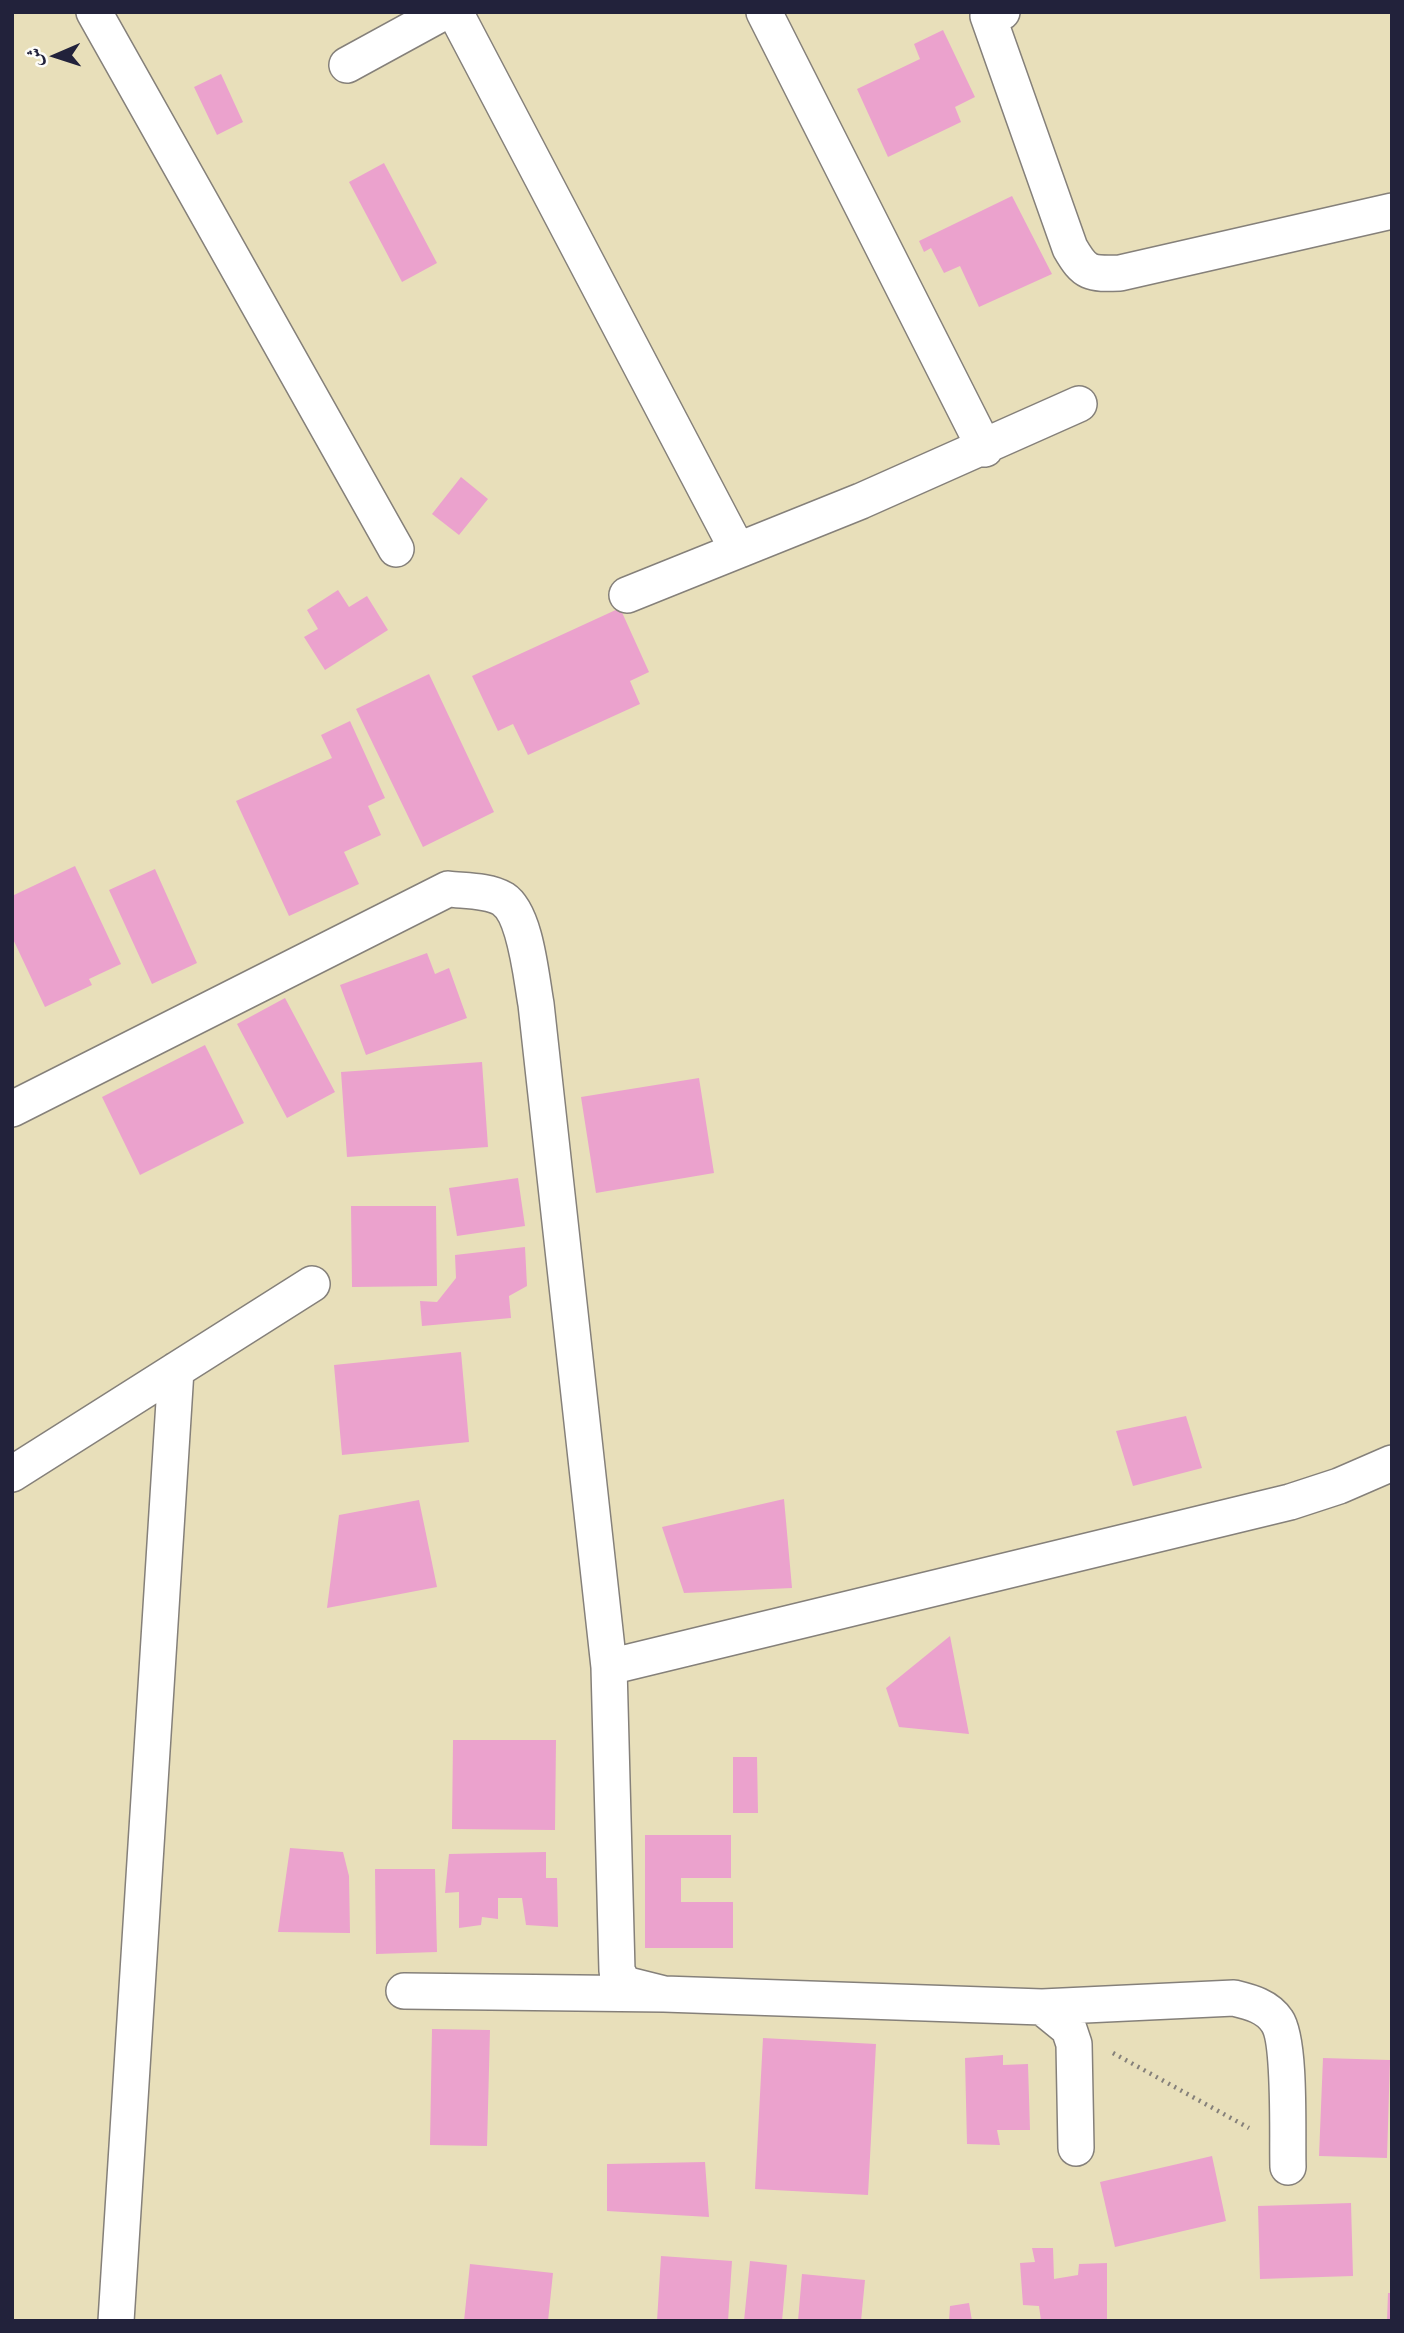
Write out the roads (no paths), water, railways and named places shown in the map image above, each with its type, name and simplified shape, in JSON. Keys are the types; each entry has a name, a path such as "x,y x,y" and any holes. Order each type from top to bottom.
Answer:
{"street":[{"path":"94,12 396,549"},
{"path":"347,65 444,12"},
{"path":"455,12 737,549"},
{"path":"764,12 985,449"},
{"path":"1002,12 988,16 1070,248 1081,268 1095,274 1120,273 1392,211"},
{"path":"627,595 985,449 1079,404"},
{"path":"12,1109 448,889 504,899 520,922 536,1003 609,1667 617,1971 624,1984 664,1994"},
{"path":"12,1474 312,1284"},
{"path":"116,2321 176,1370"},
{"path":"609,1667 1290,1502 1339,1486 1392,1463"},
{"path":"404,1991 664,1994 1042,2007 1234,1998 1262,2007 1278,2022 1284,2044 1287,2158"},
{"path":"1042,2007 1069,2029 1074,2045 1076,2148"}]}
